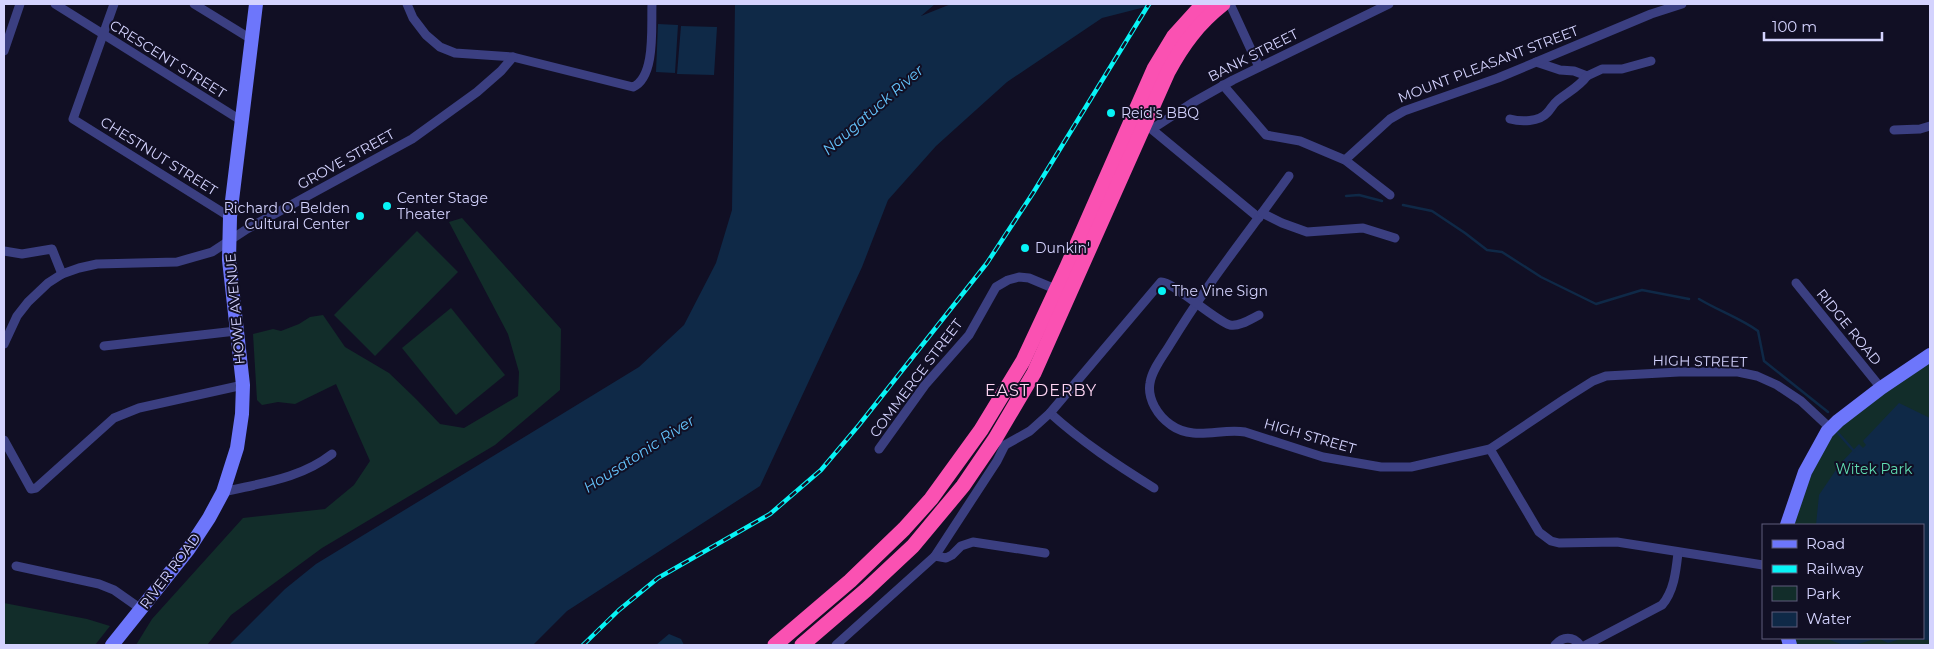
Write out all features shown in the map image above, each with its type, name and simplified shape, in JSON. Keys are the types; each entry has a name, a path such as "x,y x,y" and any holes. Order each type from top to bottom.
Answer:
{"highway":[{"path":"1143,125 1154,69 1174,36 1204,4"},
{"path":"775,645 863,570 904,529 930,499 981,430 1063,292 1168,72 1183,45 1210,15 1224,4"},
{"path":"802,645 866,590 913,546 1000,442 1034,374 1063,292"}],"main road":[{"name":"HOWE AVENUE","path":"223,492 237,448 242,414 243,385 229,260 230,217 256,4"},
{"path":"1787,524 1805,472 1821,440 1830,428 1881,388 1930,355"},
{"name":"RIVER ROAD","path":"112,645 188,550 223,492"}],"street":[{"path":"4,51 20,4"},
{"name":"CRESCENT STREET","path":"55,4 242,121"},
{"path":"103,34 114,4"},
{"path":"194,4 251,38"},
{"path":"408,4 413,18 426,35 440,47 454,53 513,57 633,87 640,84 648,69 652,4"},
{"path":"1230,4 1260,67"},
{"name":"BANK STREET","path":"1143,125 1389,4"},
{"name":"MOUNT PLEASANT STREET","path":"1345,160 1390,119 1404,111 1498,78 1651,14 1682,4"},
{"name":"CHESTNUT STREET","path":"103,34 73,119 230,217"},
{"name":"GROVE STREET","path":"4,344 17,316 28,302 48,283 62,274 98,264 177,262 212,252 263,220 412,139 477,92 501,71 513,57"},
{"path":"1510,119 1520,122 1546,114 1555,102 1582,83 1587,76 1602,69 1622,69 1651,61"},
{"path":"1536,62 1587,76"},
{"path":"1223,85 1266,135 1314,146 1345,160 1390,195"},
{"path":"1143,125 1260,215 1307,232 1363,228 1395,238"},
{"path":"1894,130 1920,129 1930,126"},
{"name":"HIGH STREET","path":"1289,176 1195,303 1154,371 1150,384 1150,398 1157,412 1171,426 1177,429 1198,433 1245,432 1323,457 1381,467 1412,467 1490,449 1593,381 1614,374 1738,372 1757,376 1777,385 1801,401 1830,428"},
{"path":"4,251 22,254 52,248 62,274"},
{"name":"COMMERCE STREET","path":"879,450 925,385 968,335 996,287 1008,280 1019,277 1029,278 1063,292"},
{"path":"1000,442 1030,430 1050,413 1158,284 1164,281 1231,325 1243,324 1259,315"},
{"name":"RIDGE ROAD","path":"1796,283 1881,388"},
{"path":"104,346 236,331"},
{"path":"4,440 30,489 36,488 114,418 139,408 243,385"},
{"path":"1050,413 1083,442 1154,488"},
{"path":"981,430 1000,442"},
{"path":"836,645 847,641 935,556 997,461 1000,442"},
{"path":"1490,449 1539,532 1551,541 1568,543 1616,542 1762,565"},
{"path":"223,492 291,476 317,466 332,454"},
{"path":"935,556 946,558 952,555 960,546 973,542 1045,553"},
{"path":"1586,645 1662,605 1669,596 1672,587 1678,552"},
{"path":"16,566 99,584 114,590 141,610"},
{"path":"1555,645 1565,638 1575,640 1580,645"}],"green space":[{"path":"462,218 561,329 560,390 495,445 322,548 231,615 207,645 136,645 152,619 243,518 325,509 354,485 370,461 336,384 295,404 278,402 262,405 257,400 253,334 273,329 281,331 299,324 310,317 323,315 345,347 389,373 440,424 464,428 518,396 519,372 508,334 449,222"},
{"path":"417,231 458,272 375,356 334,315"},
{"path":"451,308 505,375 456,415 402,348"},
{"name":"Witek Park","path":"1930,361 1930,645 1792,645 1791,639 1924,639 1924,524 1791,524 1799,500 1825,444 1847,419"},
{"path":"4,603 87,619 110,626 95,645 4,645"}],"water":[{"path":"735,4 935,4 921,16 951,4 1157,4 1102,18 1007,82 936,146 888,200 862,267 760,486 567,611 533,645 229,645 285,589 316,564 639,367 684,325 716,263 732,210"},
{"path":"658,24 678,25 675,73 656,72"},
{"path":"681,26 717,27 714,75 677,74"},
{"name":"Witek Park","path":"1899,403 1930,418 1930,640 1900,639 1924,639 1924,524 1816,524 1819,495 1840,464 1859,444 1863,448 1866,445 1863,441"},
{"path":"669,634 681,639 684,645 656,645"},
{"path":"1829,639 1874,639 1852,645 1840,644"},
{"name":"Witek Park","path":"1880,639 1900,639 1888,643"}],"waterway":[{"path":"1346,196 1359,195 1382,201"},
{"path":"1403,205 1432,211 1487,250 1502,252 1541,277 1596,304 1642,290 1689,299"},
{"path":"1699,299 1758,331 1764,361 1828,412"},
{"path":"1838,433 1854,451"}],"railway":[{"path":"583,645 619,610 658,578 770,514 821,470 987,263 1033,193 1149,4"}],"place":[{"name":"Reid's BBQ","path":"1111,113"},
{"name":"Center Stage Theater","path":"387,206"},
{"name":"Richard O. Belden Cultural Center","path":"360,216"},
{"name":"Dunkin'","path":"1025,248"},
{"name":"The Vine Sign","path":"1162,291"}],"district":[{"name":"EAST DERBY","path":"1041,390"}],"water label":[{"name":"Naugatuck River","path":"873,110"},
{"name":"Housatonic River","path":"639,454"}]}
